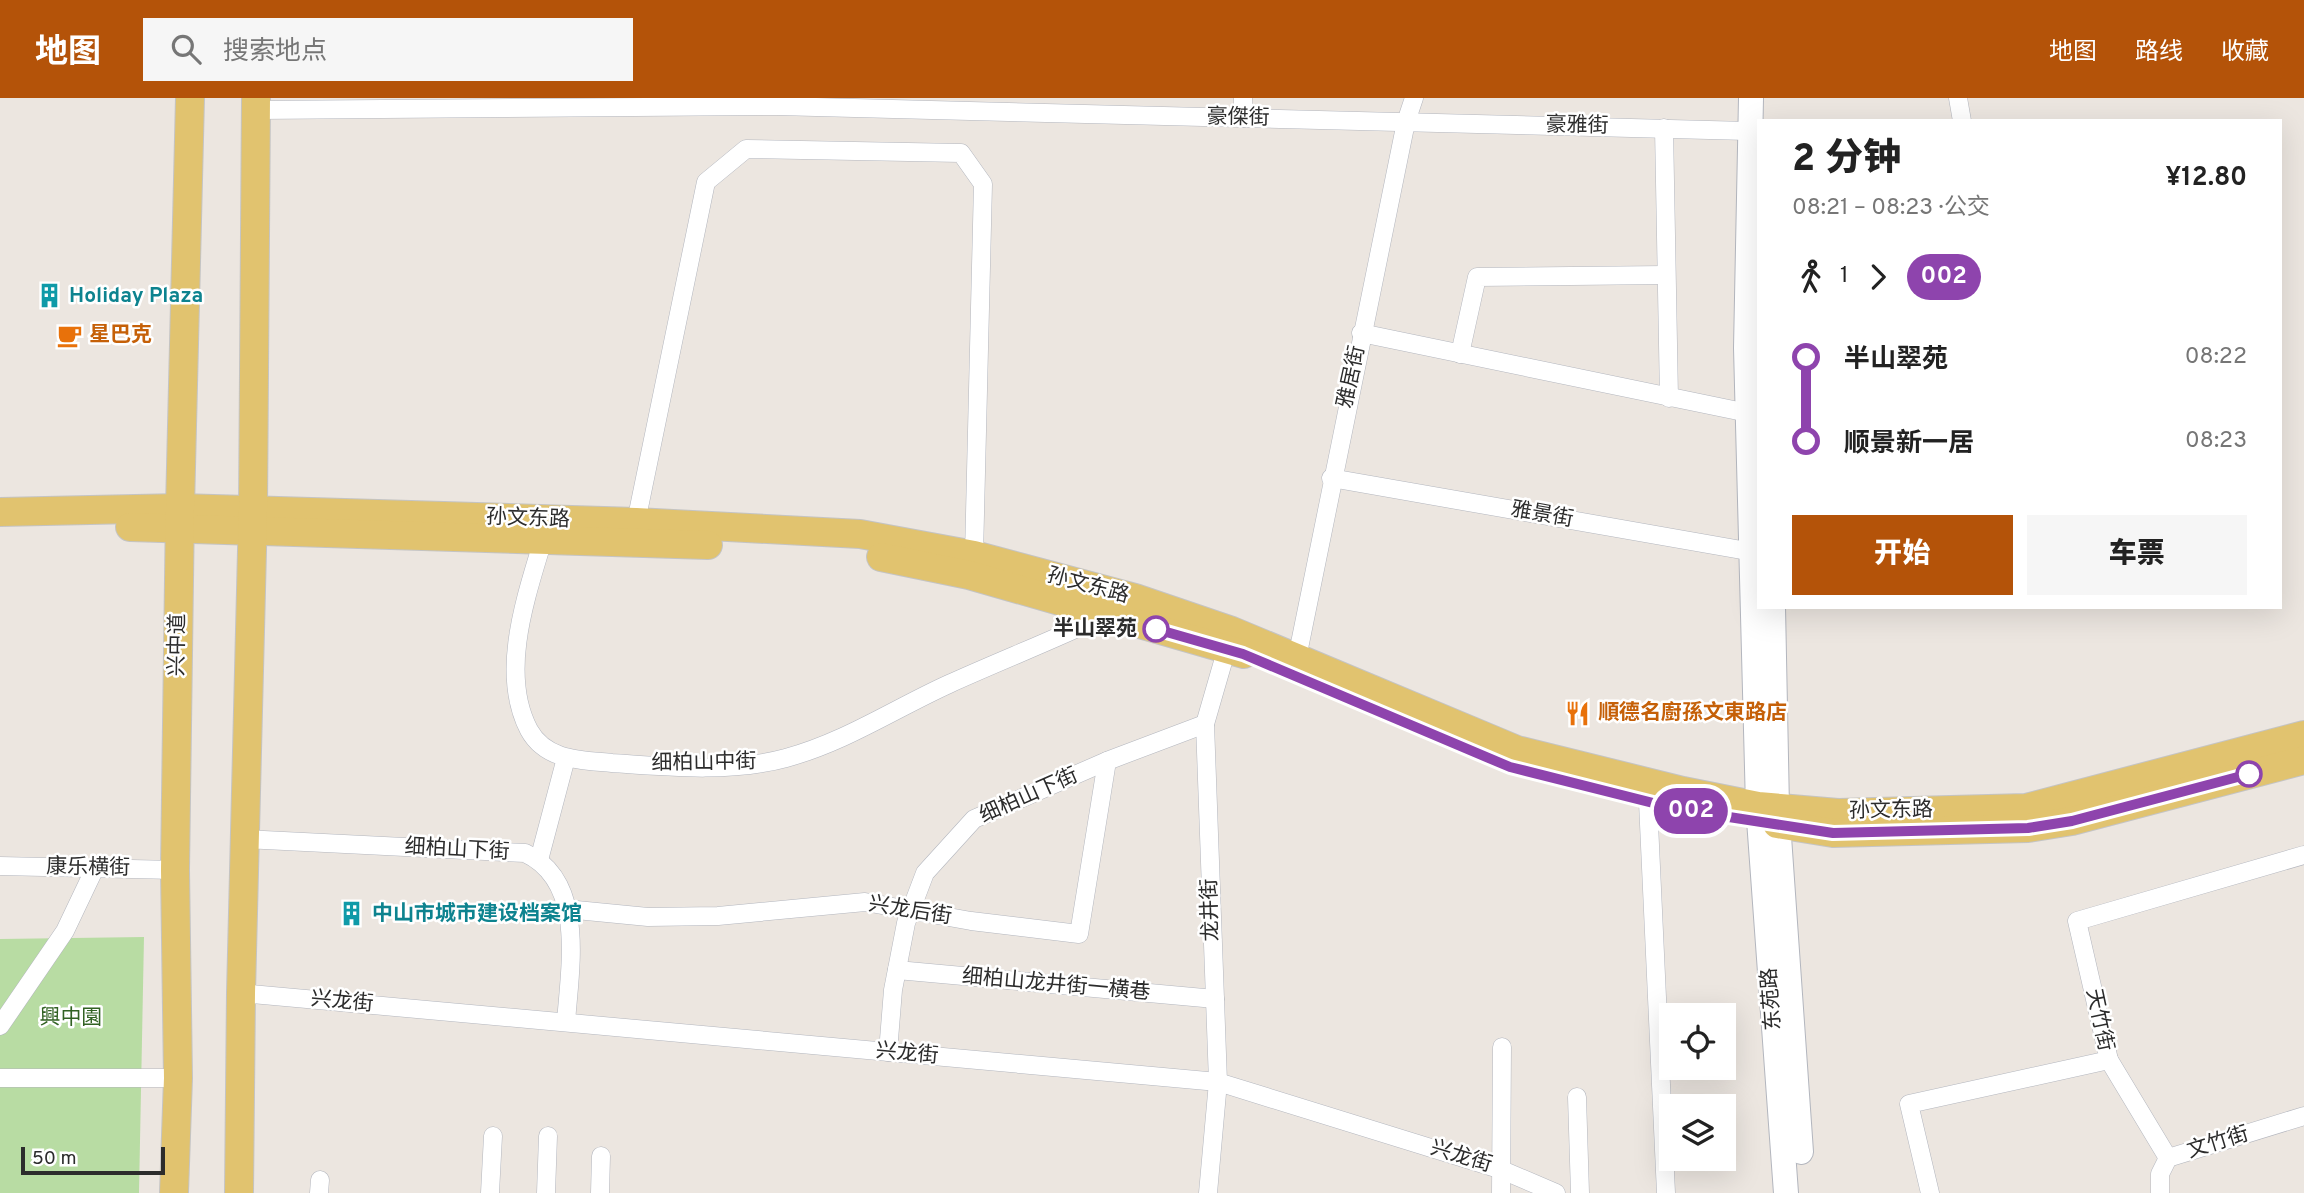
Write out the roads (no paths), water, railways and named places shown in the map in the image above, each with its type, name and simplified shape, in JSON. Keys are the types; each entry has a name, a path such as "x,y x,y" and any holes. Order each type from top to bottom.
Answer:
{"main road":[{"name":"兴中道","path":"174,1193 178,1078 175,870 180,518 190,98"},
{"path":"239,1193 241,993 253,520 256,104"},
{"name":"孙文东路","path":"0,512 253,520 636,522 860,534 974,555 1135,598 1510,767 1648,802 1768,815 2026,808 2304,736"},
{"name":"孙文东路","path":"0,527 180,518"},
{"name":"孙文东路","path":"253,520 543,540 857,552 969,575 1107,615 1229,640 1297,658 1517,750 1684,791 1833,833 2028,828 2072,821 2304,760"}],"street":[{"path":"1243,98 1243,118"},
{"name":"雅居街","path":"1297,658 1331,478 1406,122 1414,98"},
{"path":"1751,98 1757,126 1748,413 1768,815"},
{"path":"1759,119 1766,98"},
{"path":"1958,98 1962,119"},
{"name":"豪傑街","path":"256,104 779,102 1406,122"},
{"name":"豪雅街","path":"1406,122 1664,128 1757,126"},
{"path":"1664,128 1669,398"},
{"path":"636,522 706,182 746,149 961,153 983,184 974,555"},
{"path":"1460,354 1476,277 1666,275"},
{"path":"1362,333 1748,413"},
{"name":"雅景街","path":"1331,478 1753,552"},
{"name":"细柏山中街","path":"543,540 520,631 516,671 518,702 529,731 545,751 566,758 628,764 741,766 785,758 851,735 946,685 1107,615 1135,598"},
{"path":"1768,815 1773,609"},
{"name":"龙井街","path":"1208,1193 1217,1082 1205,724 1229,640"},
{"name":"细柏山下街","path":"888,1052 897,970 911,909 925,873 974,819 1107,761 1205,724"},
{"path":"539,860 566,758"},
{"name":"兴龙后街","path":"566,909 648,918 718,916 865,902 971,921 1079,934 1107,761"},
{"path":"1648,802 1666,1193"},
{"name":"东苑路","path":"1768,815 1786,1193"},
{"name":"东苑路","path":"1768,815 1803,1193"},
{"name":"细柏山下街","path":"245,839 525,853 539,860 553,873 566,909 571,943 566,1022"},
{"name":"天竹街","path":"1930,1193 1909,1104 2109,1060 2077,921 2304,855"},
{"name":"康乐横街","path":"0,866 175,870"},
{"path":"0,1026 65,931 95,868"},
{"name":"细柏山龙井街一横巷","path":"897,970 1214,999"},
{"name":"兴龙街","path":"241,993 1217,1082 1502,1170 1556,1193"},
{"path":"1501,1193 1502,1047"},
{"path":"2109,1060 2168,1158"},
{"path":"0,1078 178,1078"},
{"path":"1577,1097 1580,1193"},
{"name":"文竹街","path":"2160,1193 2160,1174 2168,1158 2304,1116"},
{"path":"490,1193 494,1136"},
{"path":"546,1193 548,1136"},
{"path":"600,1193 601,1156"}],"place":[{"name":"Holiday Plaza","path":"49,296"},
{"name":"星巴克","path":"69,335"},
{"name":"半山翠苑","path":"1156,629"},
{"name":"順德名廚孫文東路店","path":"1578,713"},
{"name":"中山市城市建设档案馆","path":"352,914"}],"park label":[{"name":"興中園","path":"71,1018"}]}
